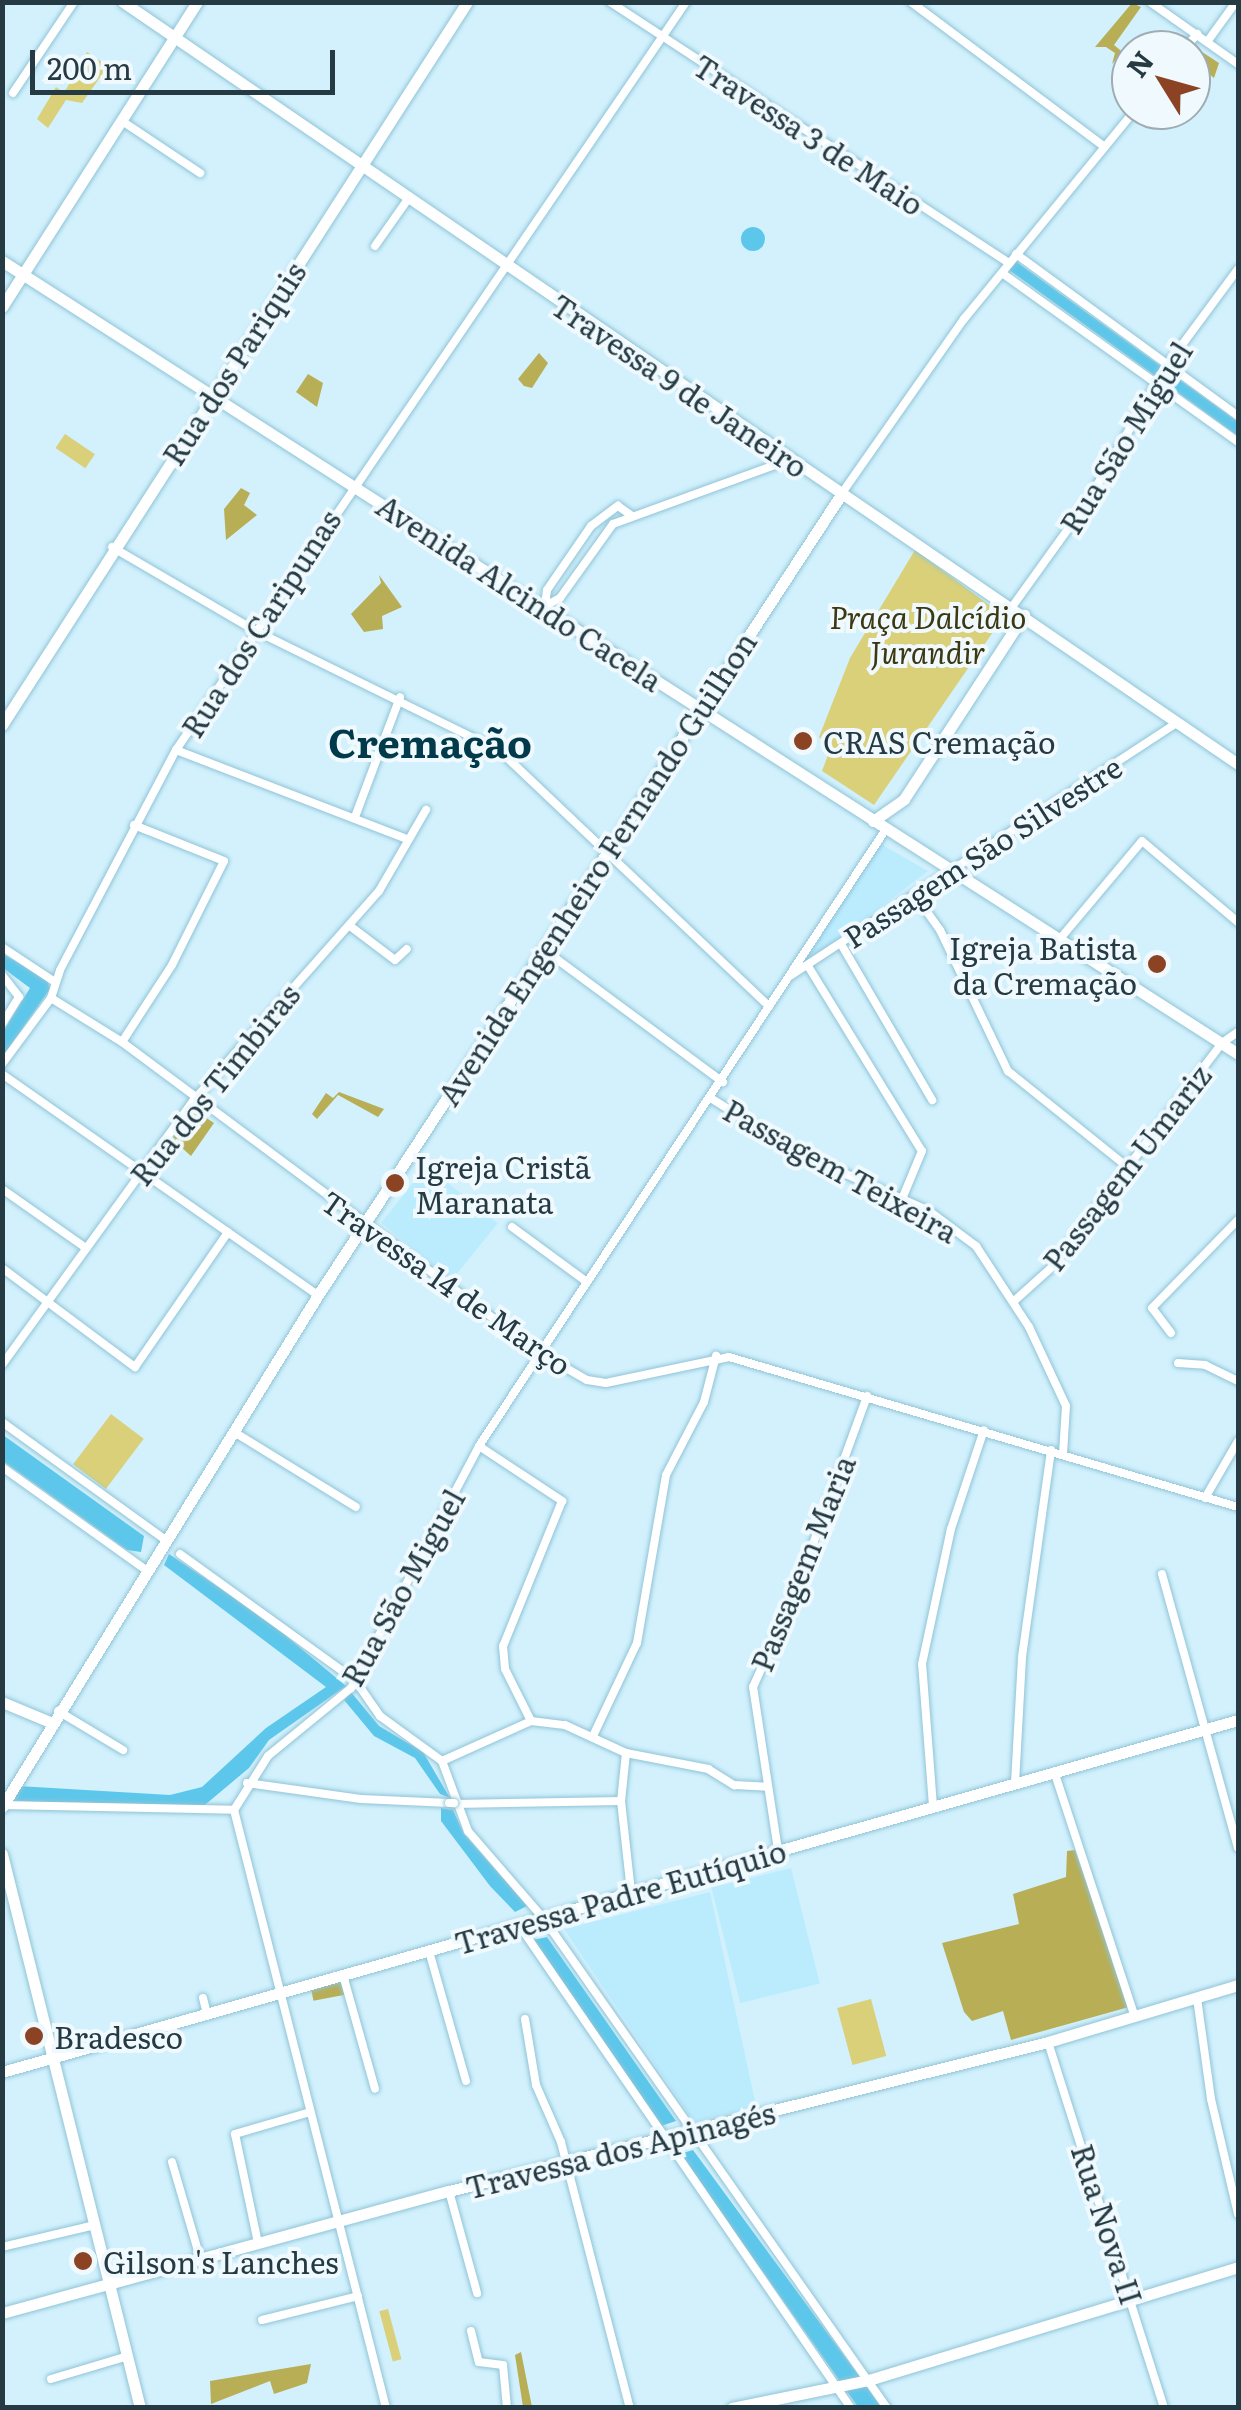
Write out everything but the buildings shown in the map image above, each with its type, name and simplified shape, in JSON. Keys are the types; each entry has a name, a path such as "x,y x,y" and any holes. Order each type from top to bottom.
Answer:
{"main road":[{"name":"Travessa 9 de Janeiro","path":"124,2 1238,764"},
{"path":"2,308 197,2"},
{"name":"Rua dos Pariquis","path":"2,726 112,547 467,2"},
{"name":"Avenida Alcindo Cacela","path":"2,260 1238,1054"},
{"name":"Avenida Engenheiro Fernando Guilhon","path":"3,1806 6,1785 167,1541 318,1296 842,493"},
{"name":"Rua São Miguel","path":"900,840 898,818 904,799 1018,611"},
{"name":"Rua São Miguel","path":"873,821 904,799"},
{"path":"2,1702 50,1722"},
{"name":"Travessa Padre Eutíquio","path":"2,2072 1238,1720"},
{"path":"2,1854 56,2057 140,2408"},
{"name":"Travessa dos Apinagés","path":"2,2313 337,2220 1048,2042 1238,1985"},
{"path":"732,2408 868,2380 1238,2266"}],"street":[{"path":"13,93 74,2"},
{"name":"Travessa 3 de Maio","path":"610,2 1009,264"},
{"name":"Rua dos Caripunas","path":"2,1064 51,998 134,825 176,750 502,264 686,2"},
{"path":"911,2 1105,147"},
{"path":"1150,2 1191,30"},
{"path":"1211,35 1236,2"},
{"path":"1211,45 1238,64"},
{"path":"122,121 200,173"},
{"name":"Avenida Engenheiro Fernando Guilhon","path":"842,493 1016,254 1119,130"},
{"path":"376,246 408,198"},
{"path":"1016,254 1166,371 1238,416"},
{"name":"Rua São Miguel","path":"1018,611 1166,371 1238,268"},
{"path":"1002,273 1157,389 1238,442"},
{"path":"544,606 560,598 598,538 631,514 790,460"},
{"path":"544,606 547,590 591,526 616,506 631,514"},
{"path":"112,547 254,630 400,696 518,764 768,1006"},
{"path":"356,818 400,696"},
{"name":"Passagem São Silvestre","path":"786,978 1178,723"},
{"path":"176,750 404,838"},
{"name":"Rua dos Timbiras","path":"2,1365 194,1100 350,926 400,859 404,838 426,810"},
{"path":"122,1042 172,965 224,862 134,825"},
{"name":"Rua São Miguel","path":"234,1810 248,1782 268,1756 353,1684 479,1446 712,1099 786,978 886,829"},
{"path":"1059,940 1142,842 1238,922"},
{"path":"915,895 940,930 1008,1071 1130,1169"},
{"path":"350,926 395,960 407,949"},
{"path":"841,944 932,1100"},
{"path":"2,947 56,982"},
{"name":"Passagem Teixeira","path":"544,949 723,1082"},
{"path":"808,966 922,1151 902,1199"},
{"path":"2,975 16,984 18,1000 2,1024"},
{"name":"Travessa 14 de Março","path":"51,998 122,1042 194,1100 540,1353 606,1383 716,1356 984,1430 1238,1507"},
{"name":"Passagem Umariz","path":"1013,1302 1052,1267 1222,1044 1238,1032"},
{"path":"2,1074 143,1169 318,1296"},
{"name":"Passagem Teixeira","path":"712,1099 801,1154 902,1199 968,1238 1013,1302 1066,1406 1063,1454"},
{"path":"2,1188 86,1248"},
{"path":"1171,1333 1152,1308 1238,1220"},
{"path":"512,1227 587,1282"},
{"path":"2,1268 126,1366 135,1367 228,1232"},
{"path":"2,1342 13,1350"},
{"path":"593,1736 637,1643 666,1475 704,1402 716,1356"},
{"path":"1178,1363 1205,1365 1238,1380"},
{"name":"Passagem Maria","path":"778,1850 752,1688 794,1596 866,1396"},
{"path":"2,1422 167,1541"},
{"path":"933,1806 922,1664 951,1529 984,1430"},
{"path":"234,1432 356,1506"},
{"path":"1205,1498 1238,1441"},
{"path":"479,1446 562,1501 503,1646 505,1669 531,1721"},
{"path":"1015,1783 1022,1657 1051,1450"},
{"path":"2,1467 147,1570"},
{"path":"180,1554 353,1684 380,1716 442,1761 453,1803 472,1837 544,1918 887,2408"},
{"path":"1162,1574 1238,1848"},
{"path":"57,1710 123,1750"},
{"path":"442,1761 531,1721 593,1736 626,1753 708,1769 734,1785 768,1788"},
{"path":"626,1753 621,1801 631,1892"},
{"path":"1055,1774 1135,2017"},
{"path":"248,1782 361,1799 453,1803 621,1801"},
{"path":"3,1806 234,1810 386,2408"},
{"path":"519,1925 851,2408"},
{"path":"429,1951 466,2081"},
{"path":"343,1976 375,2089"},
{"path":"203,1998 207,2014"},
{"path":"1197,1998 1211,2099 1238,2214"},
{"path":"525,2019 536,2085 565,2163 630,2408"},
{"name":"Rua Nova II","path":"1048,2042 1134,2298 1164,2408"},
{"path":"258,2242 233,2141 238,2132 310,2112"},
{"path":"172,2162 200,2258"},
{"path":"449,2191 476,2293"},
{"path":"2,2247 96,2224"},
{"path":"262,2320 358,2296"},
{"path":"471,2331 479,2362 503,2364 508,2408"},
{"path":"52,2379 128,2356"}],"shaded area":[{"path":"1132,3 1141,7 1125,30 1111,30 1111,50 1095,47"},
{"path":"1211,58 1219,63 1214,78 1211,76"},
{"path":"539,353 548,363 532,388 524,386 518,379"},
{"path":"308,374 323,383 317,407 296,392"},
{"path":"241,488 250,493 244,505 257,515 226,540 224,509"},
{"path":"379,575 402,607 382,616 383,629 364,632 351,614 381,583"},
{"path":"881,844 928,871 810,961 806,957"},
{"path":"339,1092 384,1109 378,1117 338,1095 317,1119 312,1114 326,1093 333,1098"},
{"path":"194,1110 214,1123 191,1156 172,1139"},
{"path":"427,1166 498,1223 452,1280 381,1223"},
{"path":"1075,1850 1129,2007 1011,2040 1003,2011 972,2021 964,2012 942,1943 1019,1924 1013,1894 1066,1877 1067,1851"},
{"path":"791,1868 820,1983 740,2003 711,1888"},
{"path":"710,1892 756,2106 694,2122 564,1929"},
{"path":"342,1980 345,1995 313,2001 311,1986"},
{"path":"521,2352 532,2407 523,2407 515,2355"},
{"path":"311,2364 307,2383 274,2394 270,2381 211,2404 210,2381"}],"green space":[{"path":"87,52 108,66 82,103 66,100 48,128 37,119 56,87 64,93"},
{"path":"65,434 95,454 85,468 55,448"},
{"name":"Praça Dalcídio Jurandir","path":"915,550 1004,616 874,805 822,771 831,747 819,737 850,658"},
{"path":"111,1414 144,1439 106,1489 73,1464"},
{"path":"871,1999 886,2056 852,2065 837,2008"},
{"path":"388,2309 401,2359 393,2362 379,2311"}],"water":[{"path":"753,227 765,239 753,251 741,239"},
{"path":"3,954 47,980 50,989 3,1056 3,1032 30,988 3,968"},
{"path":"3,1435 144,1536 141,1552 127,1550 3,1461"},
{"path":"169,1554 267,1620 346,1686 269,1740 249,1768 200,1809 13,1803 18,1786 170,1795 202,1787 266,1728 326,1687 164,1565"},
{"path":"351,1692 379,1726 423,1752 450,1798 440,1794 415,1758 374,1736 344,1700"},
{"path":"441,1808 453,1810 464,1834 527,1906 515,1912 490,1886 441,1821"},
{"path":"547,1937 676,2121 661,2126 533,1940"},
{"path":"693,2150 881,2407 858,2407 680,2154"}],"waterway":[{"path":"1009,263 1238,429"}],"place":[{"name":"CRAS Cremação","path":"803,741"},
{"name":"Igreja Batista da Cremação","path":"1157,964"},
{"name":"Igreja Cristã Maranata","path":"395,1183"},
{"name":"Bradesco","path":"34,2036"},
{"name":"Gilson's Lanches","path":"83,2261"}],"district":[{"name":"Cremação","path":"430,741"}]}
